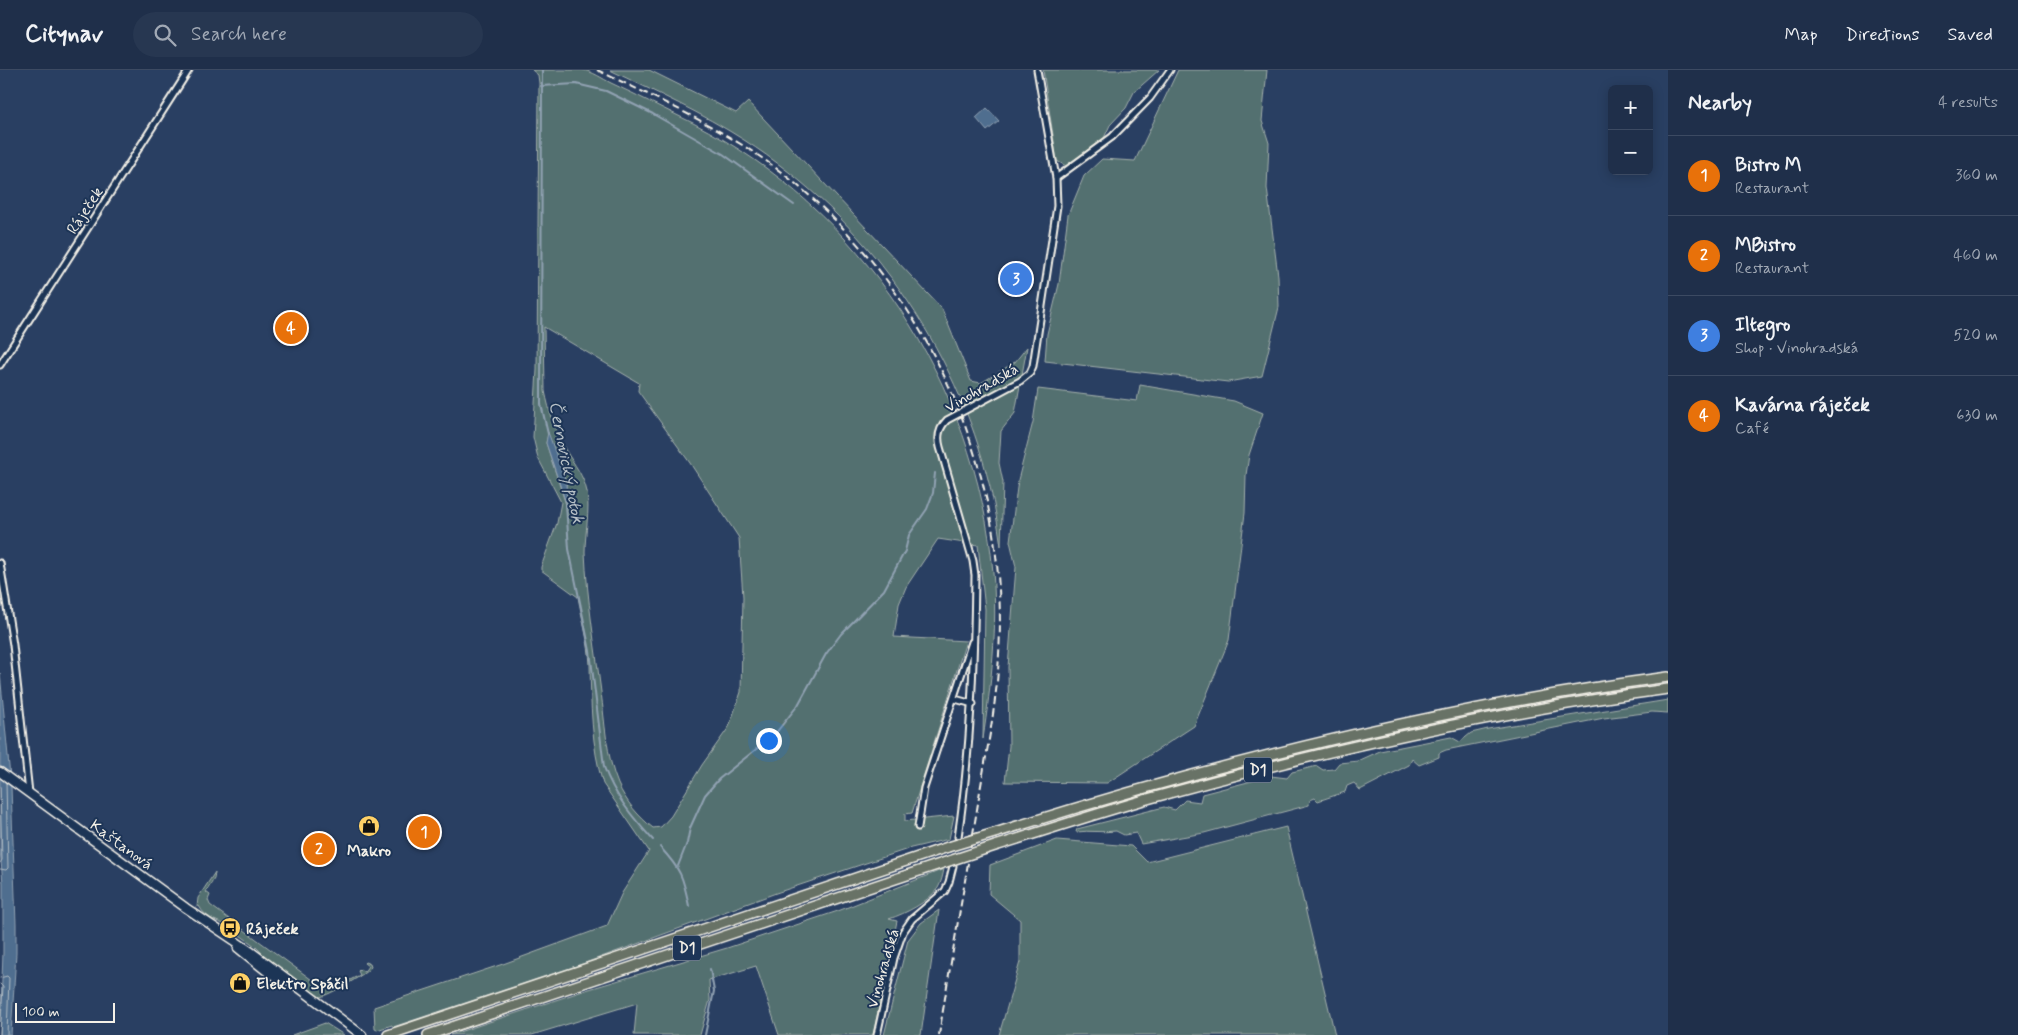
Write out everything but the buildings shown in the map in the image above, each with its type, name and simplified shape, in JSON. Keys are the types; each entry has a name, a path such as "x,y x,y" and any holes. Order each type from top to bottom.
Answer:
{"highway":[{"name":"D1","path":"388,1035 1070,809 1228,765 1386,726 1524,699 1668,677"},
{"name":"D1","path":"428,1035 950,864 995,846 1149,798 1387,739 1526,711 1668,689"}],"main road":[{"name":"Kaštanová","path":"0,772 229,938 248,957 269,973 288,981 362,1035"}],"street":[{"name":"Ráječek","path":"0,365 189,70"},
{"name":"Vinohradská","path":"958,837 967,775 973,704 974,568 940,447 939,432 943,424 953,416 1027,377 1032,369 1058,206 1056,178 1037,70"},
{"path":"1056,178 1112,138 1150,98 1170,70"},
{"path":"0,562 13,644 27,791"},
{"name":"Vinohradská","path":"918,827 924,788 975,634"},
{"path":"955,699 973,704"},
{"name":"Vinohradská","path":"877,1035 894,958 903,932 912,919 945,891 950,882 950,864"}],"green space":[{"path":"532,70 582,70 590,72 693,123 754,159 809,203 858,253 900,309 935,370 963,435 982,502 993,572 995,614 991,677 983,739 985,609 978,545 938,539 906,587 899,604 894,637 966,641 912,813 905,814 905,821 954,816 949,839 911,848 776,893 585,963 393,1027 392,1025 377,1030 375,1029 374,1007 503,964 607,926 622,893 649,851 603,784 599,770 591,710 588,648 578,597 541,570 557,523 561,502 538,458 533,437 537,370 538,75","holes":["544,327 639,383 638,391 690,463 739,538 743,597 741,692 729,727 702,765 671,816 661,827 653,828 633,809 618,784 611,762 606,739 588,587 585,552 587,492 581,475 566,451 553,422 545,391","548,434 566,482 566,505 546,443"]},
{"path":"610,70 649,70 736,113 748,102 942,309 971,381 981,383 1015,362 1027,347 1015,413 1001,431 999,463 1003,482 1001,546 990,487 975,435 954,384 929,336 900,290 866,247 829,207 788,172 744,140 695,112"},
{"path":"1043,70 1159,70 1134,92 1126,108 1110,125 1104,138 1066,166 1057,161"},
{"path":"1178,70 1267,70 1262,121 1269,143 1267,188 1278,276 1279,307 1262,376 1228,382 1045,361 1047,334 1059,284 1068,215 1084,176 1102,159 1135,161"},
{"path":"1140,385 1234,401 1263,413 1249,455 1246,475 1245,513 1229,640 1194,726 1107,783 1005,782 1009,746 1008,667 1016,567 1010,541 1018,480 1033,422 1038,389 1137,401"},
{"path":"1668,700 1668,713 1652,712 1604,718 1446,750 1439,753 1439,757 1419,765 1412,759 1409,765 1360,790 1354,783 1347,786 1345,792 1318,801 1315,798 1310,800 1309,805 1204,833 1141,844 1136,833 1124,835 1116,831 1076,832 1077,829 1164,807 1175,810 1185,800 1200,802 1202,794 1271,776 1287,778 1292,772 1317,766 1323,770 1334,769 1339,763 1358,761 1380,751 1451,737 1460,742 1471,733 1488,729"},
{"path":"1286,827 1335,1035 999,1035 1020,962 1020,920 989,894 990,865 1057,840 1131,846 1147,862"},
{"path":"944,869 938,888 928,898 909,911 889,919 897,921 873,1035 779,1035 756,966 709,980 710,1000 700,1035 634,1035 637,1003 532,1035 450,1035 838,911"},
{"path":"215,872 214,879 206,892 210,895 208,900 210,905 323,988 333,983 336,987 360,975 358,971 360,969 364,972 368,966 365,962 370,964 371,967 362,975 347,984 320,997 269,960 255,946 233,930 234,928 210,918 199,906 197,907 198,898"},
{"path":"939,910 921,1035 884,1035 908,940 921,923"},
{"path":"325,1023 344,1035 292,1035"}],"water":[{"path":"987,108 999,121 987,131 976,118"},
{"path":"548,432 566,482 567,506 546,443"},
{"path":"0,673 11,787 16,924 11,1035 0,1035 3,883 0,850"}],"waterway":[{"name":"Černovický potok","path":"542,70 541,404 548,434"},
{"path":"541,86 576,84 606,91 653,114 723,154 794,205"},
{"path":"678,866 687,843 690,828 705,795 719,779 775,734 798,705 826,654 841,634 884,590 905,551 909,535 927,509 933,493 935,473"},
{"name":"Černovický potok","path":"566,504 569,549 590,651 604,767 613,787 625,806 653,840"},
{"name":"Černovický potok","path":"660,847 673,862 680,874 689,906"},
{"name":"Černovický potok","path":"705,1035 714,991 710,969"}],"railway":[{"path":"597,70 728,136 769,163 824,209 871,261 912,318 946,380 972,445 989,513 999,583 999,654 992,722 939,1035"}],"place":[{"name":"Iltegro","path":"1016,279"},
{"name":"Kavárna ráječek","path":"291,328"},
{"name":"Makro","path":"369,826"},
{"name":"Bistro M","path":"424,832"},
{"name":"MBistro","path":"319,849"},
{"name":"Ráječek","path":"230,928"},
{"name":"Elektro Spáčil","path":"240,983"}]}
